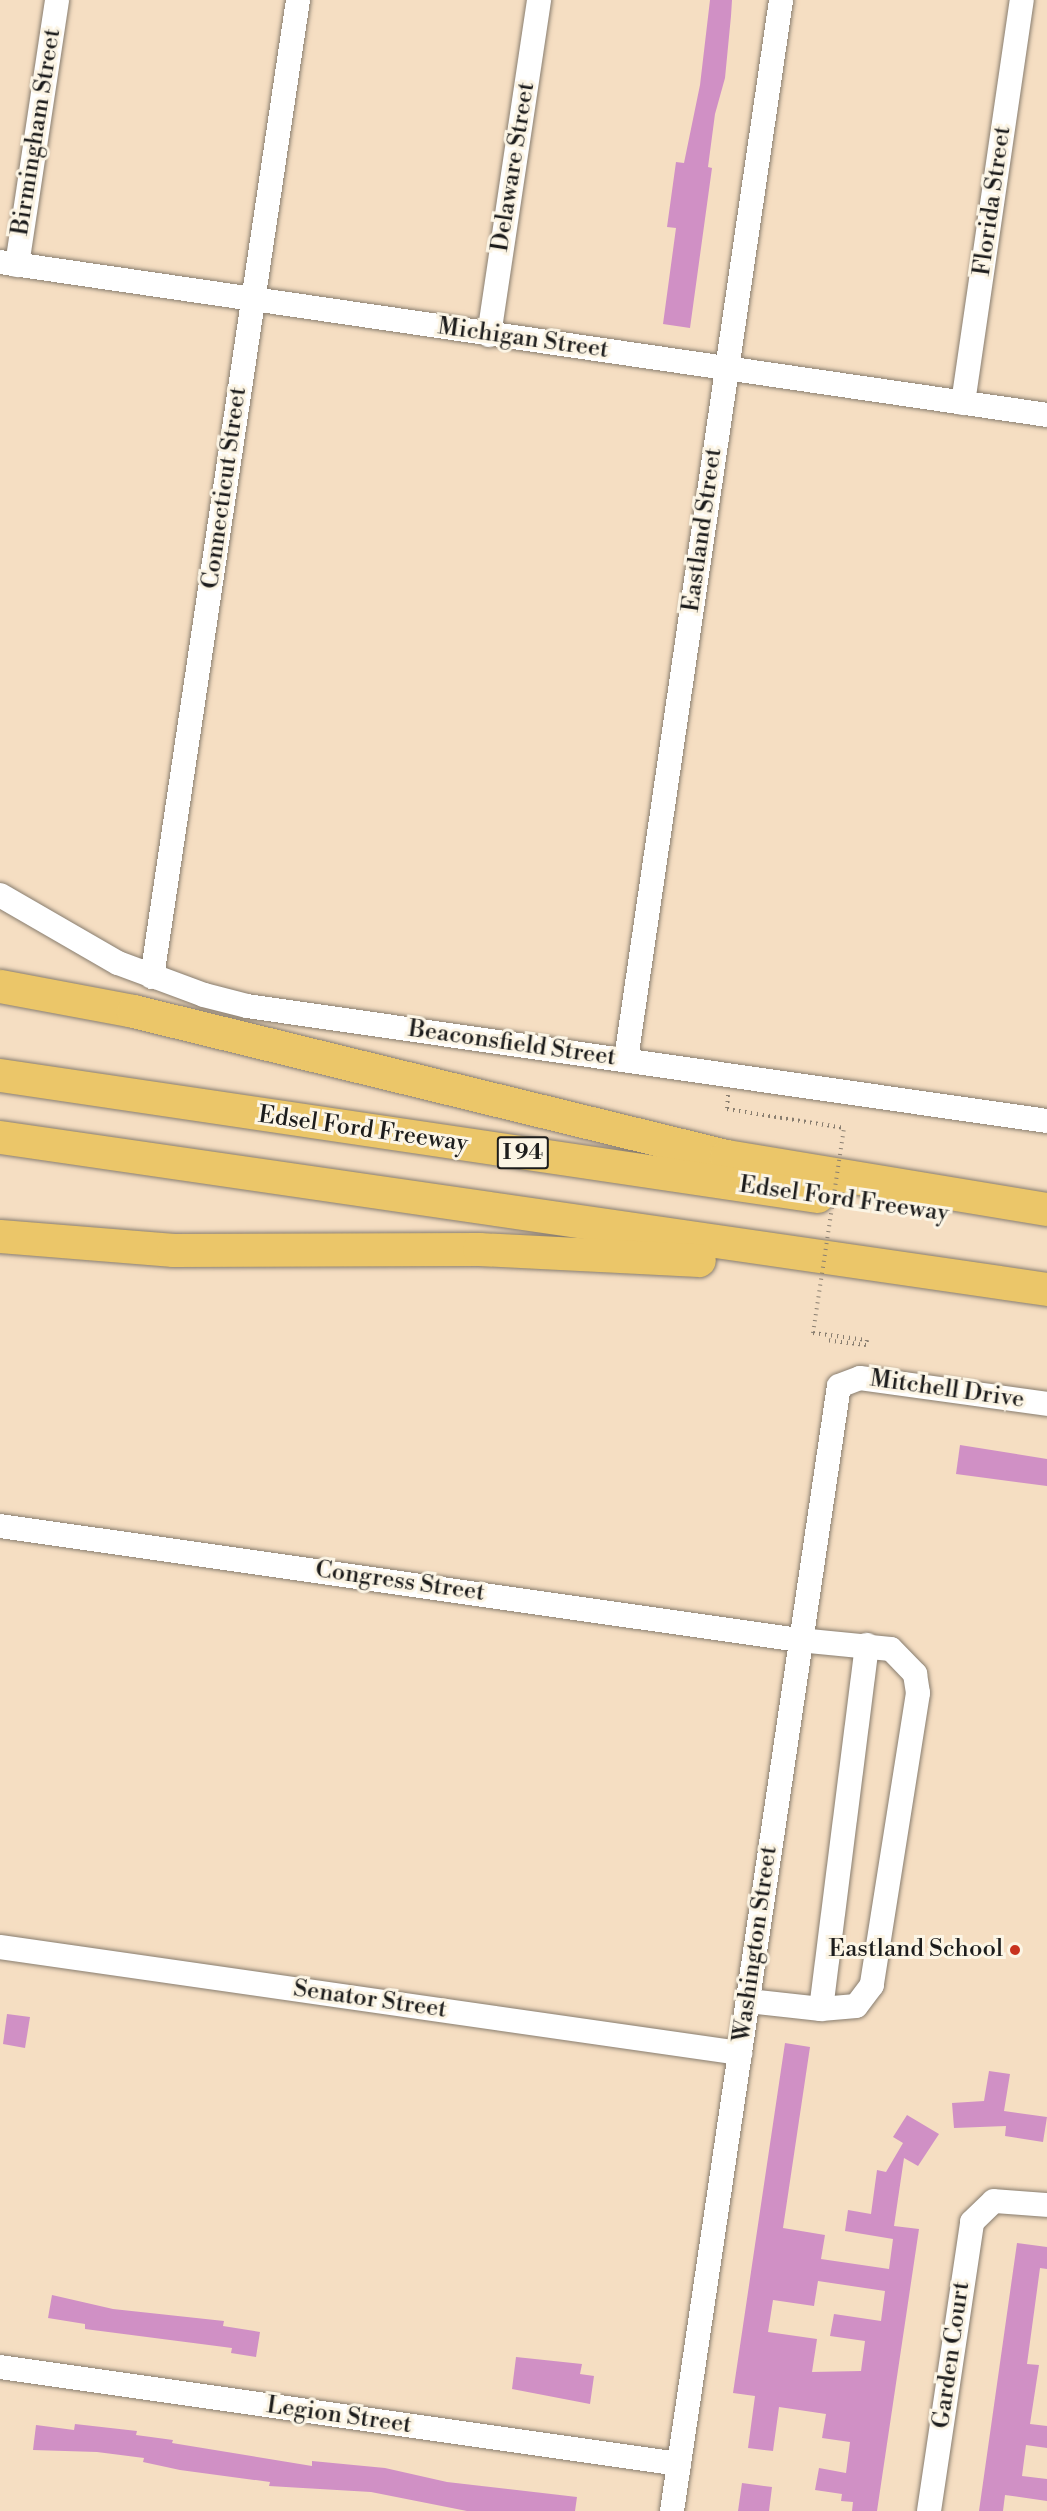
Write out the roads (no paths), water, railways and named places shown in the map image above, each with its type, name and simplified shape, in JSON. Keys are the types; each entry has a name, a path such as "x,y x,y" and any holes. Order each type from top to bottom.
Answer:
{"highway":[{"path":"0,986 133,1011 726,1156 1047,1209"},
{"name":"Edsel Ford Freeway","path":"0,1075 1047,1230"},
{"path":"0,1137 860,1264 1047,1289"},
{"path":"0,1236 173,1250 479,1250 668,1257 769,1267 860,1264"}],"street":[{"name":"Birmingham Street","path":"9,264 57,0"},
{"name":"Connecticut Street","path":"152,977 298,0"},
{"name":"Delaware Street","path":"489,335 539,0"},
{"name":"Eastland Street","path":"626,1059 781,0"},
{"name":"Florida Street","path":"963,403 1022,0"},
{"name":"Michigan Street","path":"9,264 1047,415"},
{"name":"Beaconsfield Street","path":"0,895 88,948 152,977 247,1006 1047,1121"},
{"name":"Mitchell Drive","path":"848,1381 860,1378 886,1381 1047,1404"},
{"name":"Washington Street","path":"672,2511 835,1401 839,1386 848,1381"},
{"name":"Congress Street","path":"0,1526 799,1640 891,1649 905,1660 915,1674 918,1694 872,1985 856,2006 821,2009 748,2001"},
{"path":"821,2009 867,1645"},
{"name":"Senator Street","path":"0,1947 740,2053"},
{"name":"Garden Court","path":"929,2511 972,2222 987,2205 1008,2199 1047,2205"},
{"name":"Legion Street","path":"0,2367 679,2464"}],"place":[{"name":"Eastland School","path":"1015,1950"}]}
